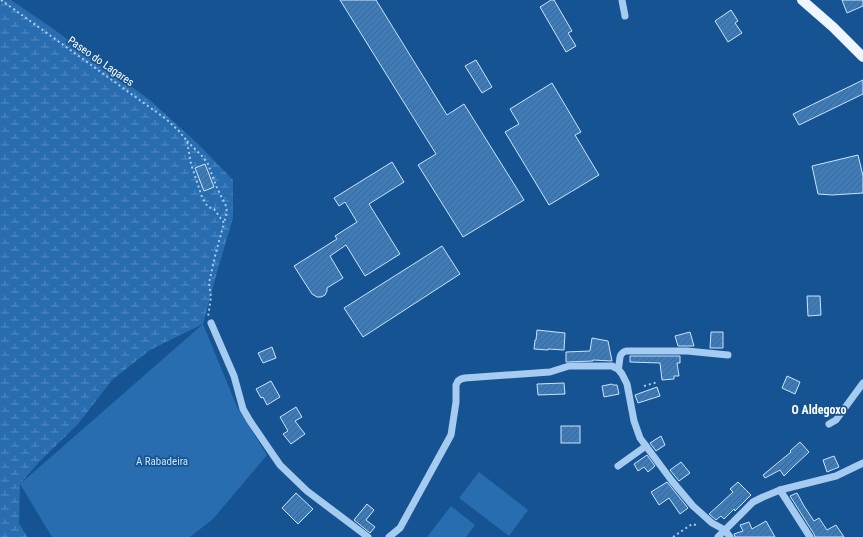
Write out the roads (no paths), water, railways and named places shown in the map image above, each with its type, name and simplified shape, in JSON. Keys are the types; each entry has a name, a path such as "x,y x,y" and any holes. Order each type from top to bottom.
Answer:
{"main road":[{"path":"802,0 863,57"}],"street":[{"path":"622,0 625,16"},
{"path":"212,323 234,376 243,409 280,465 307,491 368,537"},
{"path":"618,369 620,365 620,356 622,352 626,351 687,351 728,355"},
{"path":"389,537 400,528 451,435 456,402 456,385 458,381 465,378 550,372 569,366 612,366 618,369 627,384 634,421 640,438 693,506 712,523 725,530 730,537"},
{"path":"829,424 836,420 863,383"},
{"path":"618,466 646,446"},
{"path":"718,537 754,502 763,496 780,490 836,476 863,463"},
{"path":"780,490 810,537"}],"district":[{"name":"O Aldegoxo","path":"819,410"}],"park label":[{"name":"A Rabadeira","path":"162,461"}]}
